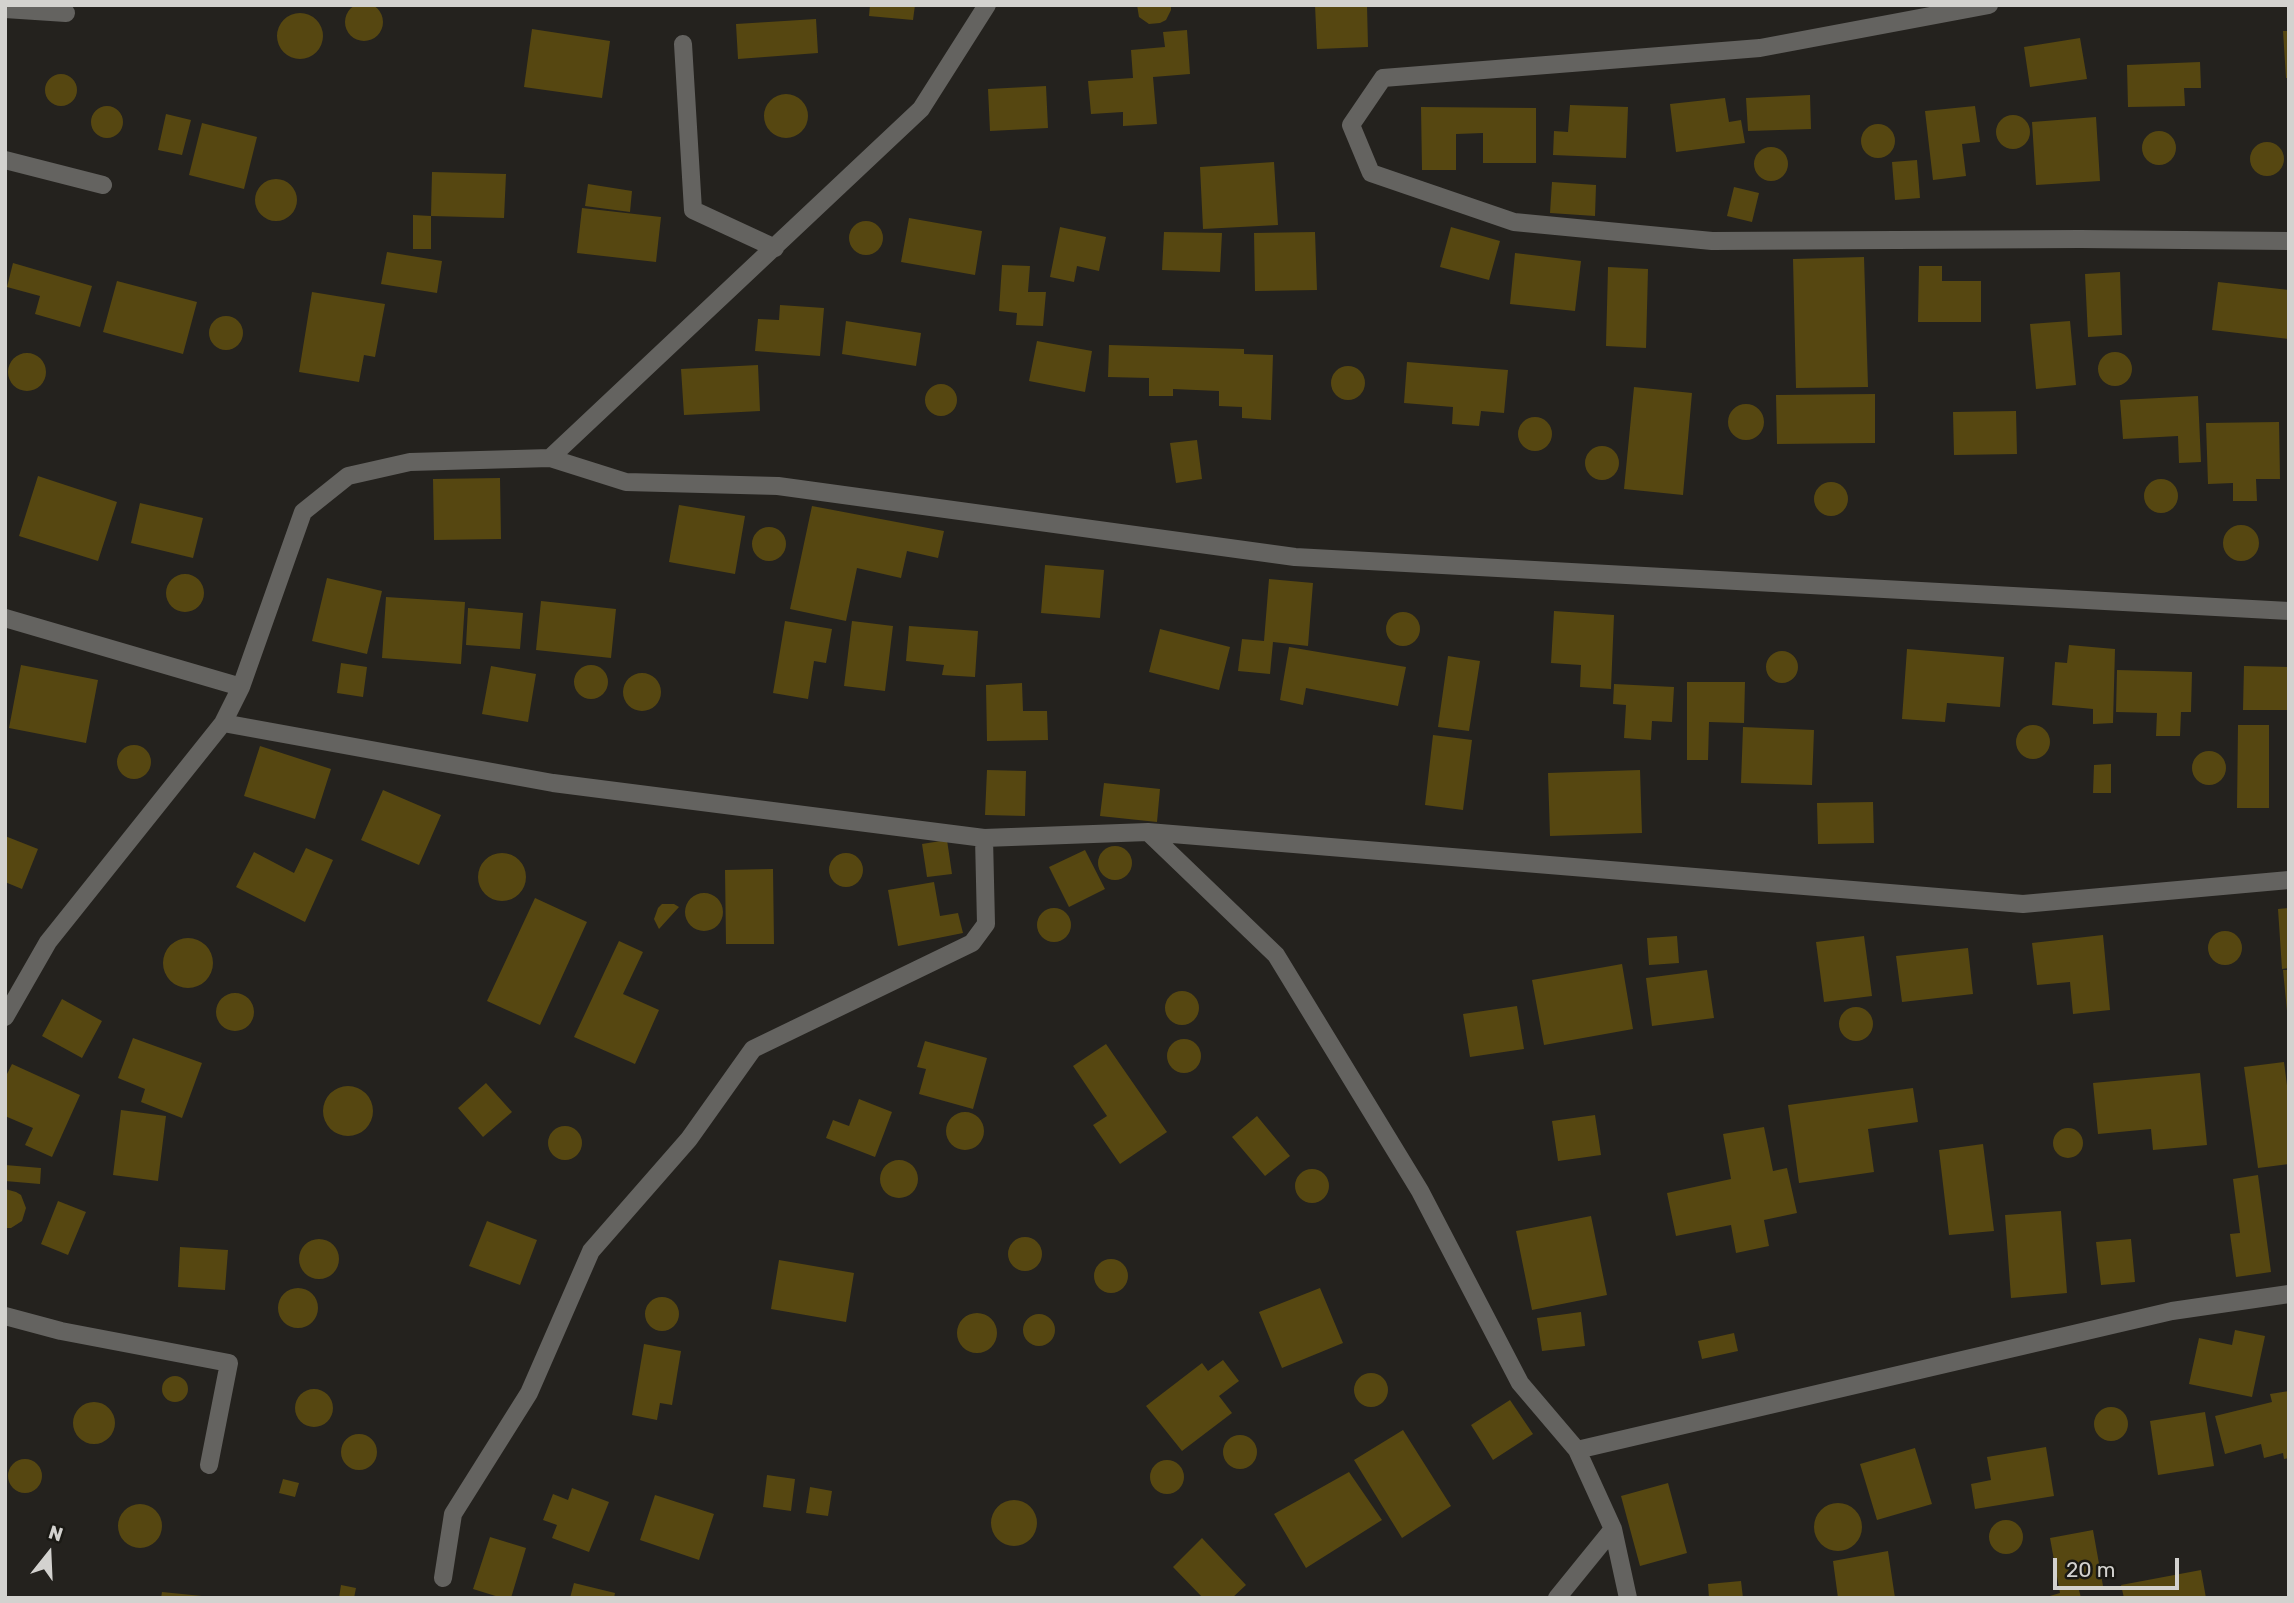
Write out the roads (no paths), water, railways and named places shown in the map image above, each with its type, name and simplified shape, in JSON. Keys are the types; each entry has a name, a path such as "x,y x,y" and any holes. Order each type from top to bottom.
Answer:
{"street":[{"path":"550,458 921,109 987,5"},
{"path":"1989,5 1760,48 1382,78 1351,125 1371,173 1514,222 1712,240 2289,240"},
{"path":"6,8 66,12"},
{"path":"682,44 693,210 775,248"},
{"path":"5,160 103,185"},
{"path":"5,1017 48,942 223,723 241,687 303,512 348,476 410,461 550,458 626,482 778,486 1295,557 2289,611"},
{"path":"5,618 241,687"},
{"path":"223,723 553,783 984,838 1148,832 2023,904 2289,880"},
{"path":"1148,832 1276,955 1420,1191 1520,1383 1577,1450 1613,1528 1628,1598"},
{"path":"443,1578 453,1514 528,1393 591,1251 689,1139 753,1049 972,943 986,924 984,838"},
{"path":"1577,1450 2172,1311 2289,1294"},
{"path":"5,1316 61,1331 229,1363 209,1465"},
{"path":"1557,1598 1613,1528"}]}
